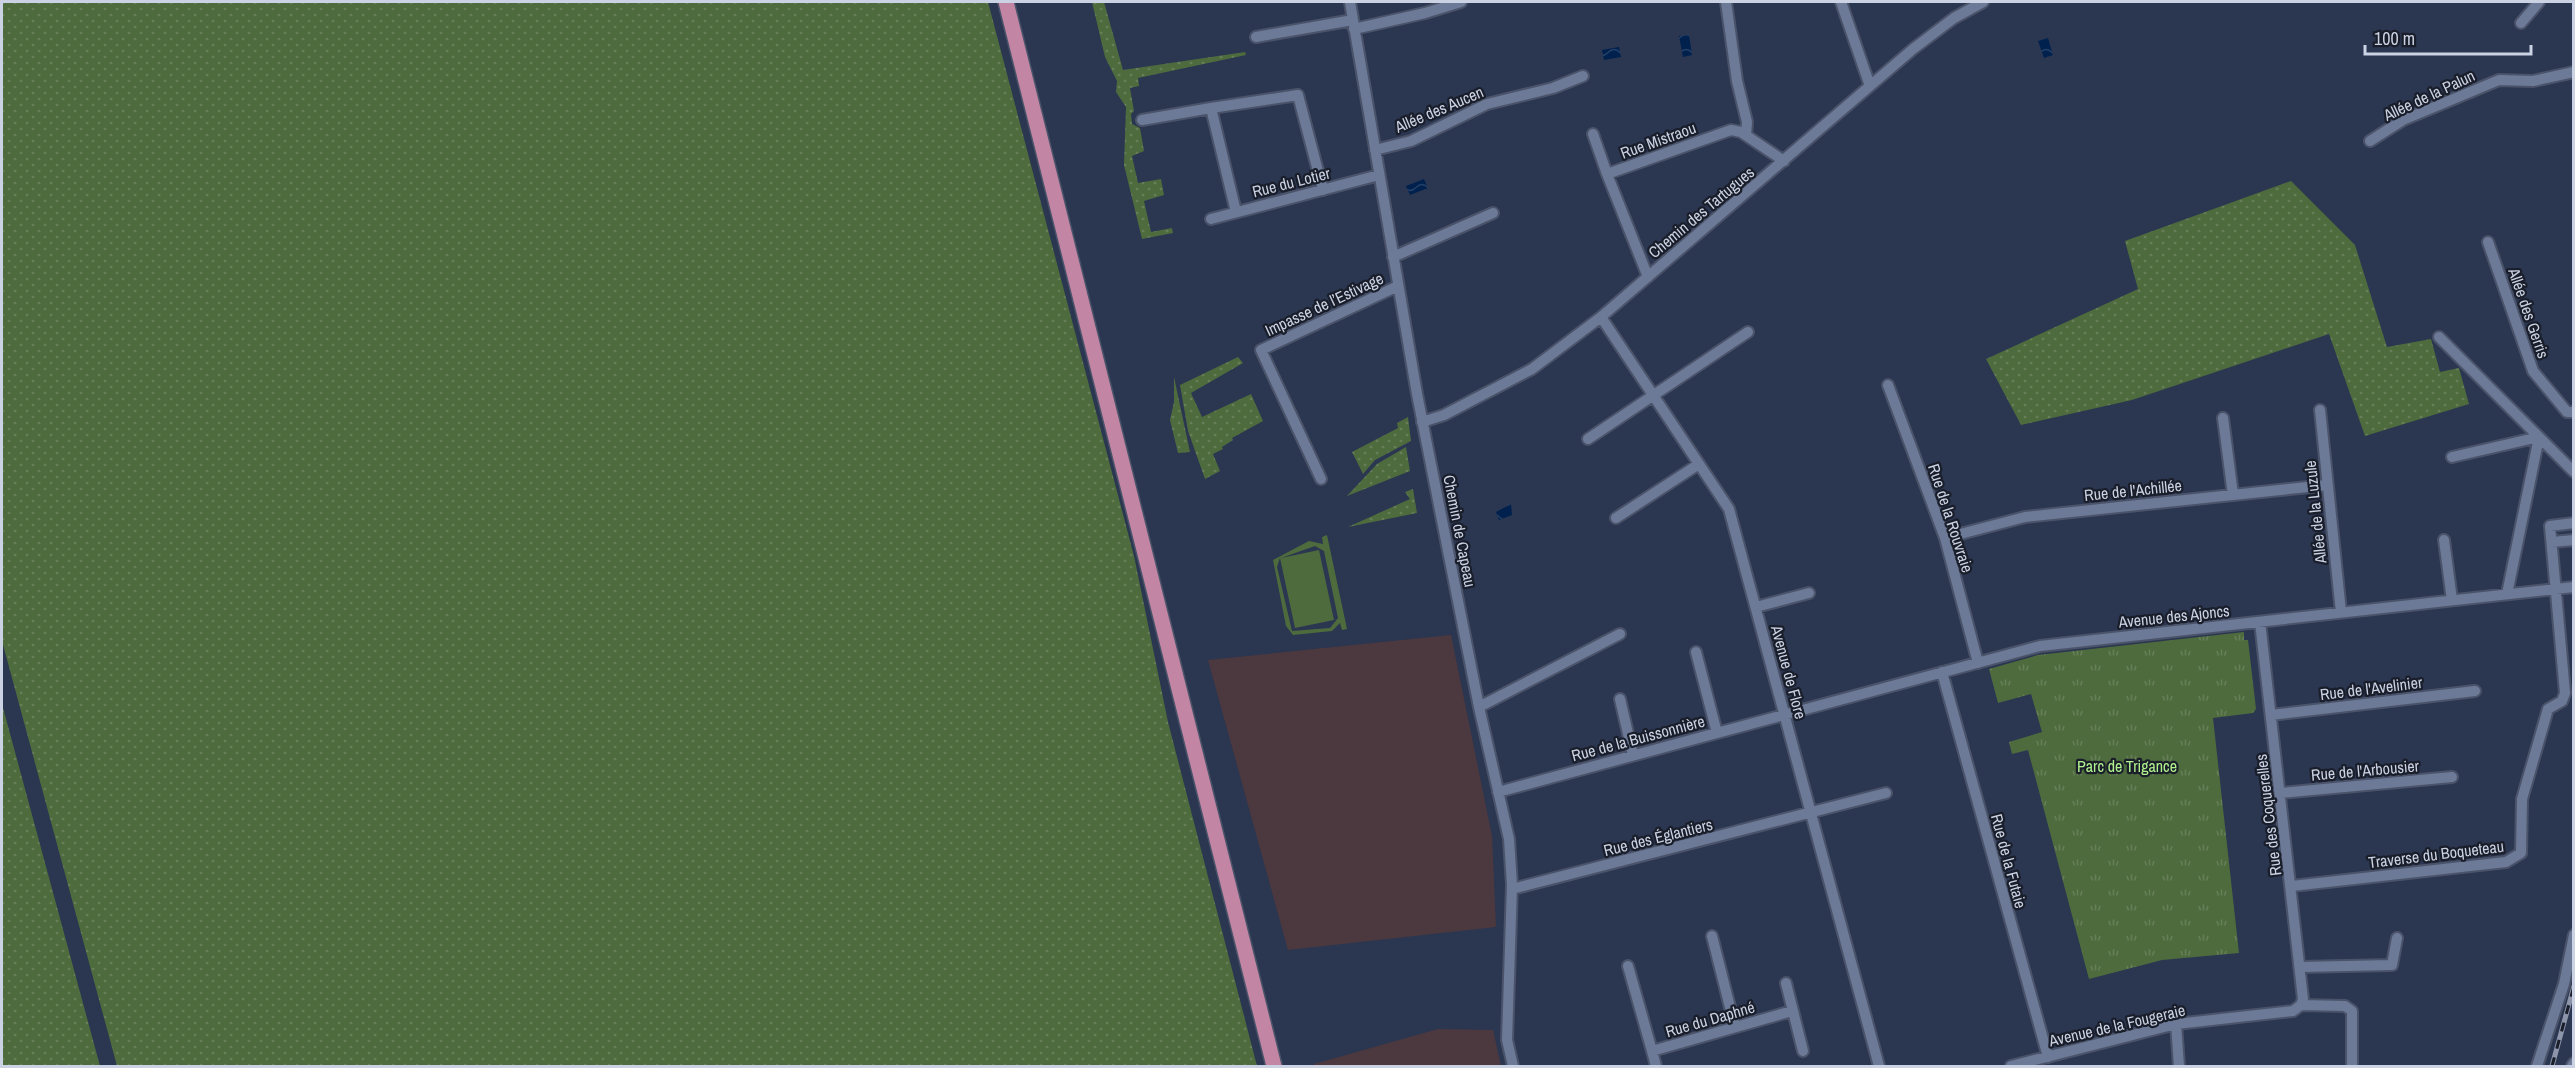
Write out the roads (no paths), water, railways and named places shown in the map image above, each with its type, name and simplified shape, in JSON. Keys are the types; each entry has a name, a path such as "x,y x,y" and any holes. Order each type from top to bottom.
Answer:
{"main road":[{"path":"1006,2 1274,1066"}],"street":[{"name":"Chemin de Capeau","path":"1350,2 1422,422 1479,706 1509,839 1512,889 1507,1040 1513,1066"},
{"path":"1256,37 1354,25 1425,13 1461,2"},
{"path":"1726,2 1737,81 1747,122 1746,135 1784,161"},
{"path":"1841,2 1870,86"},
{"name":"Chemin des Tartugues","path":"1422,422 1444,415 1532,369 1601,317 1913,49 1954,18 1983,2"},
{"path":"2521,23 2539,2"},
{"name":"Allée de la Palun","path":"2370,141 2403,120 2499,80 2533,81 2574,72"},
{"name":"Allée des Aucen","path":"1375,150 1411,141 1487,104 1553,88 1583,76"},
{"path":"1142,120 1298,95 1323,190"},
{"path":"1211,108 1236,212"},
{"name":"Rue Mistraou","path":"1648,277 1607,174 1731,130 1746,135"},
{"path":"1593,134 1607,174"},
{"name":"Rue du Lotier","path":"1211,219 1379,175"},
{"path":"1393,257 1493,213"},
{"name":"Allée des Gerris","path":"2488,242 2533,371 2567,412 2574,412"},
{"name":"Impasse de l’Estivage","path":"1321,479 1261,350 1398,286"},
{"name":"Avenue de Flore","path":"1601,317 1729,509 1879,1066"},
{"path":"1588,439 1748,332"},
{"path":"2439,337 2574,472"},
{"name":"Rue de la Rouvraie","path":"1888,385 1945,538 1978,663"},
{"name":"Allée de la Luzule","path":"2320,410 2341,612"},
{"path":"2223,418 2233,495"},
{"path":"2452,458 2539,437"},
{"path":"2507,594 2539,437"},
{"path":"1616,518 1699,464"},
{"name":"Rue de l'Achillée","path":"1945,538 2025,517 2327,485"},
{"path":"2557,589 2550,526 2574,523"},
{"path":"2444,540 2452,600"},
{"path":"2552,542 2574,540"},
{"name":"Avenue des Ajoncs","path":"1785,714 2040,646 2574,587"},
{"name":"Traverse du Boqueteau","path":"2292,886 2506,862 2521,853 2522,799 2548,709 2562,701 2565,693 2557,589"},
{"path":"1756,607 1809,593"},
{"name":"Rue des Coquerelles","path":"2260,621 2292,886 2300,967 2301,1005"},
{"path":"1479,706 1620,634"},
{"path":"1696,652 1717,733"},
{"name":"Rue de la Futaie","path":"1942,672 2048,1057"},
{"name":"Rue de l'Avelinier","path":"2271,715 2475,691"},
{"path":"1620,699 1633,755"},
{"name":"Rue de la Buissonnière","path":"1498,792 1785,714"},
{"name":"Rue de l'Arbousier","path":"2281,793 2452,777"},
{"name":"Rue des Églantiers","path":"1512,889 1886,793"},
{"path":"2537,1066 2564,984 2574,935"},
{"path":"1712,936 1735,1027"},
{"path":"2300,967 2392,965 2397,938"},
{"path":"1628,966 1652,1051"},
{"path":"1786,982 1803,1051"},
{"name":"Avenue de la Fougeraie","path":"2011,1066 2175,1024 2293,1011 2301,1005 2345,1006 2352,1011 2352,1066"},
{"name":"Rue du Daphné","path":"1656,1066 1652,1051 1792,1011"},
{"path":"2175,1024 2179,1066"}],"water":[{"path":"1689,35 1692,55 1683,57 1679,36"},
{"path":"2048,38 2053,55 2044,58 2038,41"},
{"path":"1619,47 1621,57 1604,60 1602,50"},
{"path":"1424,179 1428,188 1410,195 1406,186"},
{"path":"1511,504 1512,515 1499,520 1496,512"}],"railway":[{"path":"2552,1066 2574,986"}],"park label":[{"name":"Parc de Trigance","path":"2127,766"}]}
